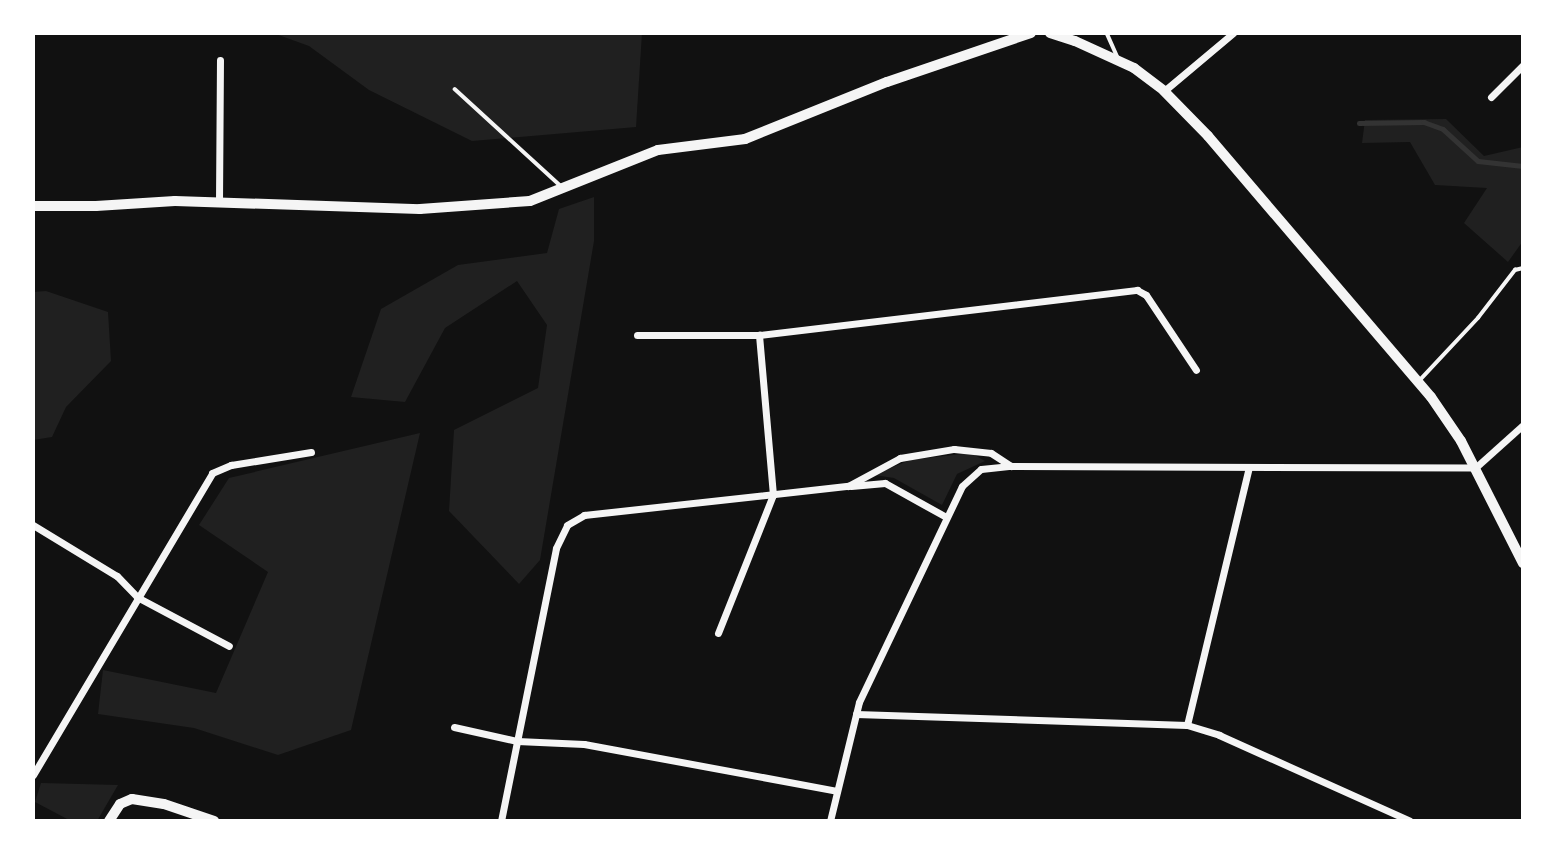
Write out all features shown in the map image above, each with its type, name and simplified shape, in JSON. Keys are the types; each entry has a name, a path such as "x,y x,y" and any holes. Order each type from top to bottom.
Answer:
{"street":[{"path":"33,205 219,202 389,209 455,208 530,201 566,190 658,150 745,139 887,82 1031,33"},
{"path":"1050,33 1119,60 1164,91 1208,136 1419,381 1446,417 1523,563"},
{"path":"1164,91 1233,33"},
{"path":"219,202 220,60"},
{"path":"1491,97 1523,65"},
{"path":"637,335 759,335 1137,290 1146,295 1196,370"},
{"path":"718,633 773,495 759,335"},
{"path":"830,821 856,714 946,517 962,486 972,474 989,467 1011,466 1475,468 1523,425"},
{"path":"848,486 900,458 938,450 982,451 1011,466"},
{"path":"33,775 212,473 231,464 311,452"},
{"path":"1187,725 1249,467"},
{"path":"501,821 556,548 567,525 594,513 886,483 946,517"},
{"path":"33,525 117,576 137,597 229,646"},
{"path":"856,714 1187,725 1219,736 1410,821"},
{"path":"454,727 517,741 584,744 837,791"},
{"path":"109,821 120,804 132,799 164,804 214,821"}],"lane":[{"path":"1107,33 1119,60"},
{"path":"455,89 566,190"},
{"path":"1419,381 1478,317 1515,270 1523,268"}],"shaded area":[{"path":"273,33 642,33 636,127 472,141 369,90 309,46"},
{"path":"1446,119 1484,156 1523,147 1523,241 1508,262 1464,223 1487,188 1435,185 1410,142 1362,143 1365,120"},
{"path":"594,197 594,241 540,560 519,584 449,511 454,430 538,388 547,325 517,281 445,328 405,402 351,397 381,309 458,265 547,253 559,209"},
{"path":"46,291 108,312 111,361 66,407 52,437 33,440 33,292"},
{"path":"420,433 351,730 278,755 194,728 98,714 103,670 216,693 268,572 199,525 229,478"},
{"path":"971,453 985,461 957,474 942,505 894,478 874,475 910,460"},
{"path":"41,783 118,785 97,821 71,821 35,802"}],"waterway":[{"path":"1359,123 1424,122 1443,129 1478,161 1523,166"}]}
